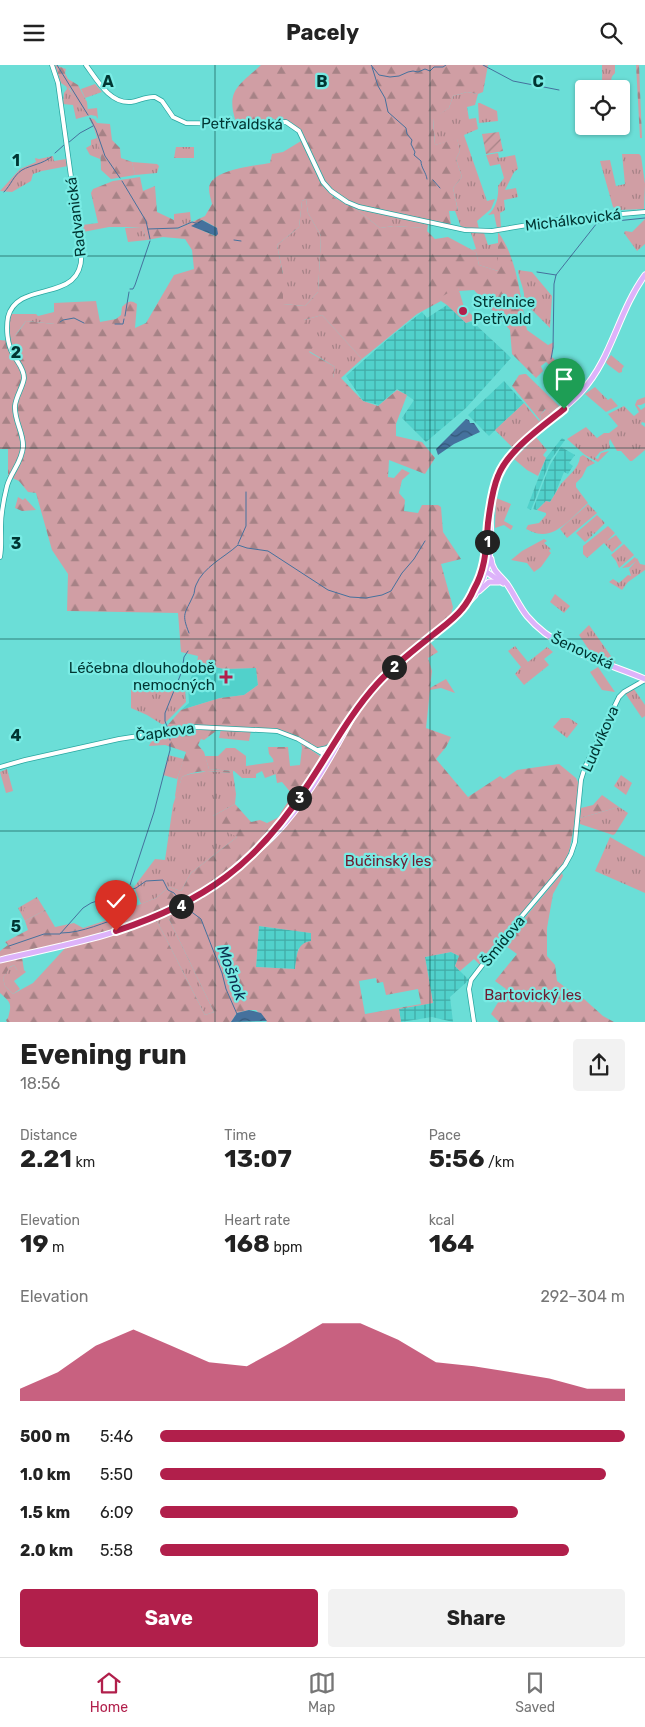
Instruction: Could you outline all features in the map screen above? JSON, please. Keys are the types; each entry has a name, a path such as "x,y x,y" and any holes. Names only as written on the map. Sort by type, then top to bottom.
{"main road":[{"path":"462,609 485,572 488,521 494,487 503,466 515,452 576,398 591,381 605,357 628,301 645,275"},
{"path":"475,595 485,572 490,553 492,521 490,516"},
{"name":"Šenovská","path":"490,553 492,567 527,616 553,639 569,648 645,680"},
{"path":"485,572 500,579"},
{"path":"260,849 291,809 338,736 378,682 446,624 489,582 500,579"},
{"path":"0,960 116,931 153,918 182,905 210,889 243,864 271,839 286,822 325,766 358,707"}],"street":[{"name":"Radvanická","path":"0,557 1,522 7,487 20,458 23,445 15,408 24,376 9,345 8,317 14,307 26,298 68,284 78,271 82,258 60,95 52,65"},
{"name":"Petřvaldská","path":"86,65 105,89 114,97 129,102 155,97 162,101 173,117 183,122 240,124 279,121 291,125 301,135 323,182 339,197 355,206 471,231 500,229"},
{"name":"Michálkovická","path":"500,229 564,219 645,213"},
{"name":"Ludvíkova","path":"562,869 574,847 581,780 585,767 617,701 624,692 645,680"},
{"name":"Čapkova","path":"0,767 44,755 119,739 196,727 278,731 298,739 326,756"},
{"path":"317,750 328,748 338,736"},
{"path":"325,766 326,756 333,753"},
{"name":"Šmídova","path":"474,1022 469,989 472,979 500,942 562,869"}],"shaded area":[{"path":"447,305 466,323 471,322 476,325 511,358 466,408 426,442 402,418 414,400 397,389 379,405 363,401 346,376 422,312 427,318"},
{"path":"504,381 524,403 489,436 468,415"},
{"path":"562,438 565,440 550,461 531,510 527,508 546,458"},
{"path":"561,447 575,455 569,463 573,466 568,474 564,472 550,502 546,501 537,510 533,509 550,465"},
{"path":"197,663 224,669 256,668 258,685 244,695 220,698 181,710 189,703 188,685"},
{"path":"259,926 311,933 312,942 298,949 295,969 256,967"},
{"path":"451,952 459,956 455,966 469,980 450,997 453,1022 432,1017 401,1022 399,1009 433,1003 425,957"}],"green space":[{"path":"55,65 66,69 65,73 68,79 78,85 87,102 88,112 79,106 70,89 61,83"},
{"path":"261,65 488,65 483,92 478,94 467,92 453,96 449,108 433,119 435,145 457,138 460,151 456,159 462,177 453,188 458,211 449,211 451,225 358,205 342,196 328,185 321,176 300,131 286,121 275,120 271,117 265,120 236,122 232,102 236,89"},
{"path":"602,65 615,65 615,73 611,80 602,80"},
{"path":"636,65 639,65 642,138 640,138"},
{"path":"95,84 102,92 85,98 81,89"},
{"path":"66,85 79,106 88,112 88,109 97,108 98,119 96,116 91,115 76,119 73,105 63,104 64,93 67,89"},
{"path":"467,92 478,94 475,105 467,107 469,119 476,118 478,129 464,135 487,201 495,199 491,209 477,221 479,229 461,227 455,211 458,210 453,188 462,177 456,159 460,151 457,139 435,145 433,118 449,108 453,96"},
{"path":"478,103 497,111 498,121 479,123"},
{"path":"89,118 94,119 97,123 110,124 112,140 120,148 121,158 132,162 135,175 111,179 101,170 95,130"},
{"path":"499,132 503,151 486,154 482,134"},
{"path":"97,138 100,148 100,159 90,155 86,148 91,145 91,140"},
{"path":"301,141 322,185 335,198 355,208 380,228 394,226 424,228 435,239 448,237 476,252 479,265 498,271 498,232 505,243 514,266 527,330 548,345 554,342 552,357 564,369 564,377 546,362 541,366 543,371 536,378 512,354 510,330 474,290 459,291 458,288 439,299 441,301 417,314 362,359 322,315 304,320 321,339 309,352 335,367 333,378 341,378 363,401 378,406 397,390 407,395 396,424 396,436 422,442 435,458 425,474 389,460 388,477 394,478 402,469 410,473 402,480 399,493 405,500 404,511 418,513 422,505 438,505 441,507 443,532 461,559 441,564 453,607 451,615 377,681 329,745 319,748 278,730 195,727 165,730 181,710 220,698 244,695 258,685 256,668 224,669 197,663 198,656 181,652 178,613 67,611 68,574 52,550 36,493 28,492 19,481 8,476 8,449 0,449 0,340 12,338 26,321 54,324 54,303 96,301 100,322 116,319 121,315 122,307 130,301 137,304 135,328 146,323 174,275 194,269 192,250 185,239 163,237 147,240 142,227 109,227 83,232 82,225 98,223 91,193 93,189 113,181 140,177 143,191 155,186 157,212 174,220 175,230 205,216 212,204 209,189 211,182 216,177 244,167 270,163 272,154 283,152","holes":["306,199 308,213 321,236 318,292 305,306 283,304 283,274 277,245 299,227 302,201","203,220 217,228 215,236 192,226"]},
{"path":"176,147 194,147 194,158 174,158"},
{"path":"498,153 499,158 515,155 518,169 514,172 505,190 516,188 518,197 504,200 505,210 500,213 501,227 497,228 494,214 488,215 495,206 498,186 504,178 500,164 490,166 486,155"},
{"path":"622,154 639,154 641,156 645,184 644,209 618,210 613,207 600,161 610,160 616,186 625,184"},
{"path":"53,156 54,161 66,159 68,166 33,174 31,181 12,192 0,191 20,169 36,162 35,158"},
{"path":"132,162 157,164 159,166 157,173 135,175"},
{"path":"306,199 308,213 321,236 318,292 305,306 283,304 283,274 277,245 299,227 302,201"},
{"path":"355,208 428,224 427,232 423,228 394,226 380,228"},
{"path":"190,212 191,222 174,230 174,214"},
{"path":"645,219 645,244 637,251 624,233 625,231 632,232"},
{"path":"142,227 147,240 128,242 125,228"},
{"path":"471,233 484,233 488,245 498,243 498,271 479,265 476,252 472,250 476,249"},
{"path":"518,270 532,272 552,296 550,328 524,302"},
{"path":"458,287 464,307 476,319 466,323 438,299"},
{"path":"54,312 55,324 26,321 14,337 10,339 9,323 11,314 36,314 38,316"},
{"path":"322,315 362,359 341,378 333,378 335,367 309,351 304,320"},
{"path":"611,355 624,366 622,372 619,373 607,364 606,362"},
{"path":"526,374 559,406 551,413 545,409 541,414 540,420 512,386 519,375"},
{"path":"595,387 608,400 611,398 618,406 606,412 585,394"},
{"path":"645,397 645,403 637,405 641,410 645,407 645,423 642,422 641,424 645,427 645,450 632,461 621,451 617,451 610,439 610,448 600,452 595,458 598,459 601,453 609,451 598,462 585,455 567,439 586,427 597,438 604,433 609,433 618,426 608,414 624,406 634,416 639,412 635,405 637,400"},
{"path":"524,403 539,421 541,414 546,409 550,413 559,406 561,407 513,448 495,430"},
{"path":"536,437 547,450 543,455 546,458 538,476 514,459"},
{"path":"583,455 595,463 587,467 582,477 576,483 576,487 588,503 567,523 555,531 540,534 526,529 528,525 539,523 546,515 546,513 537,510 546,501 550,502"},
{"path":"18,497 23,500 25,498 36,510 22,511 15,508"},
{"path":"496,498 511,504 504,521 513,526 511,530 504,525 495,528"},
{"path":"588,504 597,513 567,538 560,529"},
{"path":"597,515 605,523 594,534 591,533 593,535 585,542 576,533"},
{"path":"608,526 615,533 607,541 616,535 622,543 612,552 604,543 587,558 583,554 583,546"},
{"path":"544,539 547,541 544,543 551,549 549,551 551,553 541,567 534,572 527,563 511,560 522,551"},
{"path":"624,544 634,555 619,568 611,555"},
{"path":"635,557 640,564 645,565 645,570 628,582 622,590 609,582 613,579 619,583 628,575 631,576 629,569 636,561 629,567 622,568"},
{"path":"555,594 570,606 564,613 550,602"},
{"path":"589,625 616,663 591,653 579,635"},
{"name":"Bučinský les","path":"430,642 438,652 428,658 432,671 430,688 446,679 455,693 441,688 430,690 426,728 451,737 446,747 436,759 468,797 500,776 504,779 517,770 559,764 576,778 579,784 569,852 561,868 503,938 497,942 480,965 474,959 460,971 455,966 459,956 451,952 425,957 433,1003 399,1009 401,1022 267,1022 256,1010 249,1010 237,1013 231,1022 7,1022 10,1006 0,993 0,962 22,957 24,970 19,973 14,965 10,967 3,978 5,986 13,994 33,983 68,945 154,920 158,923 205,1015 214,1012 167,915 189,904 273,841 288,823 332,760 360,708 380,684 424,645","holes":["259,926 311,933 311,941 302,944 298,951 295,969 256,967","376,978 377,983 383,982 386,995 418,989 421,1004 365,1014 359,981"]},
{"path":"515,646 528,662 547,647 553,652 544,659 549,665 524,685 515,674 521,667 508,651"},
{"path":"598,667 615,692 602,690 590,672"},
{"path":"160,686 185,689 186,702 163,725 131,708 131,690 137,687"},
{"path":"634,689 645,705 645,716 642,718 625,693"},
{"path":"561,718 569,718 578,724 567,738 553,727"},
{"path":"199,729 217,729 204,740 201,739 198,745 204,752 209,769 233,771 233,773 207,771 188,774 182,777 176,797 178,776 186,752 165,745 149,746 152,741 164,735"},
{"path":"221,729 251,731 249,741 219,738"},
{"path":"301,743 320,756 318,765 275,828 258,847 230,871 201,891 170,908 137,921 104,932 0,958 0,951 8,945 5,942 28,930 25,921 45,910 55,927 74,923 83,928 128,913 128,909 156,898 169,887 181,891 191,873 237,837 210,823 213,816 235,804 251,822 260,820 267,823 279,817 292,794 282,782 277,783 273,759 269,754 268,747 288,747 290,766 300,765"},
{"path":"226,748 235,748 246,756 246,766 274,762 276,774 265,778 262,771 256,774 256,778 242,778 234,771 209,769 205,756 218,756"},
{"path":"168,755 184,759 177,779 163,775"},
{"path":"7,769 13,791 6,793 0,772"},
{"path":"206,771 233,773 236,794 235,804 213,816 237,837 191,873 181,891 169,887 156,898 141,904 134,887 155,859 165,860 173,805 182,777"},
{"path":"621,775 632,783 626,795 614,786"},
{"path":"602,795 619,807 580,818 581,808 593,805"},
{"path":"619,807 628,813 613,835 580,824 580,818"},
{"path":"610,837 645,857 645,893 595,871"},
{"name":"Bartovický les","path":"562,873 563,876 553,894 547,928 547,956 555,965 557,981 584,999 603,1016 614,1022 499,1022 491,1014 506,989 495,981 517,954 503,944"},
{"path":"37,897 45,910 25,921 18,908"},
{"path":"37,902 42,910 27,918 23,909"},
{"path":"167,915 214,1012 205,1015 158,923 154,920"},
{"path":"14,965 17,970 24,970 26,972 14,981 20,989 13,994 5,986 3,978 9,968"}],"water":[{"path":"202,220 217,228 218,234 216,236 191,226"},
{"path":"466,419 470,423 474,423 480,432 454,444 438,455 436,449"},
{"path":"249,1010 261,1013 267,1021 231,1022 237,1013"}],"waterway":[{"path":"57,65 88,115"},
{"path":"371,65 379,75 390,77 425,69 430,71 434,67 446,65"},
{"path":"483,65 513,81 559,90"},
{"path":"372,67 378,86 385,98 388,112 406,128 407,134 412,140 411,144 415,152 414,155 421,161 427,179"},
{"path":"90,118 105,156 120,178"},
{"path":"68,143 80,133 93,126"},
{"path":"55,153 64,145"},
{"path":"4,192 22,170 51,157"},
{"path":"433,180 440,188"},
{"path":"122,181 146,221 150,239"},
{"path":"551,359 556,275 597,223 645,218"},
{"path":"148,229 178,228 192,222 199,224"},
{"path":"234,240 241,241"},
{"path":"130,289 133,289 135,285 150,241"},
{"path":"537,272 556,275"},
{"path":"125,316 129,292"},
{"path":"60,322 74,318 84,323"},
{"path":"115,324 123,324 124,319"},
{"path":"238,544 246,526 246,492"},
{"path":"189,633 185,614 194,595 195,586 209,568 238,545 268,551 328,590 350,597 366,598 391,591 425,541"},
{"path":"168,729 165,713 182,671 184,657 188,651"},
{"path":"169,733 170,740"},
{"path":"130,885 154,812 170,744"},
{"name":"Mošnok","path":"9,946 44,934 60,934 83,908 91,903 136,888 146,881 163,880 168,890 179,899"},
{"name":"Mošnok","path":"189,910 201,919 237,1014"},
{"path":"61,933 85,929 125,916"}],"place":[{"name":"Střelnice Petřvald","path":"463,311"},
{"name":"Léčebna dlouhodobě nemocných","path":"226,677"}],"route":[{"path":"116,931 166,913 188,902 228,876 260,849 295,804 348,722 378,682 462,609 476,587 485,562 488,521 498,475 515,452 564,409"}]}
